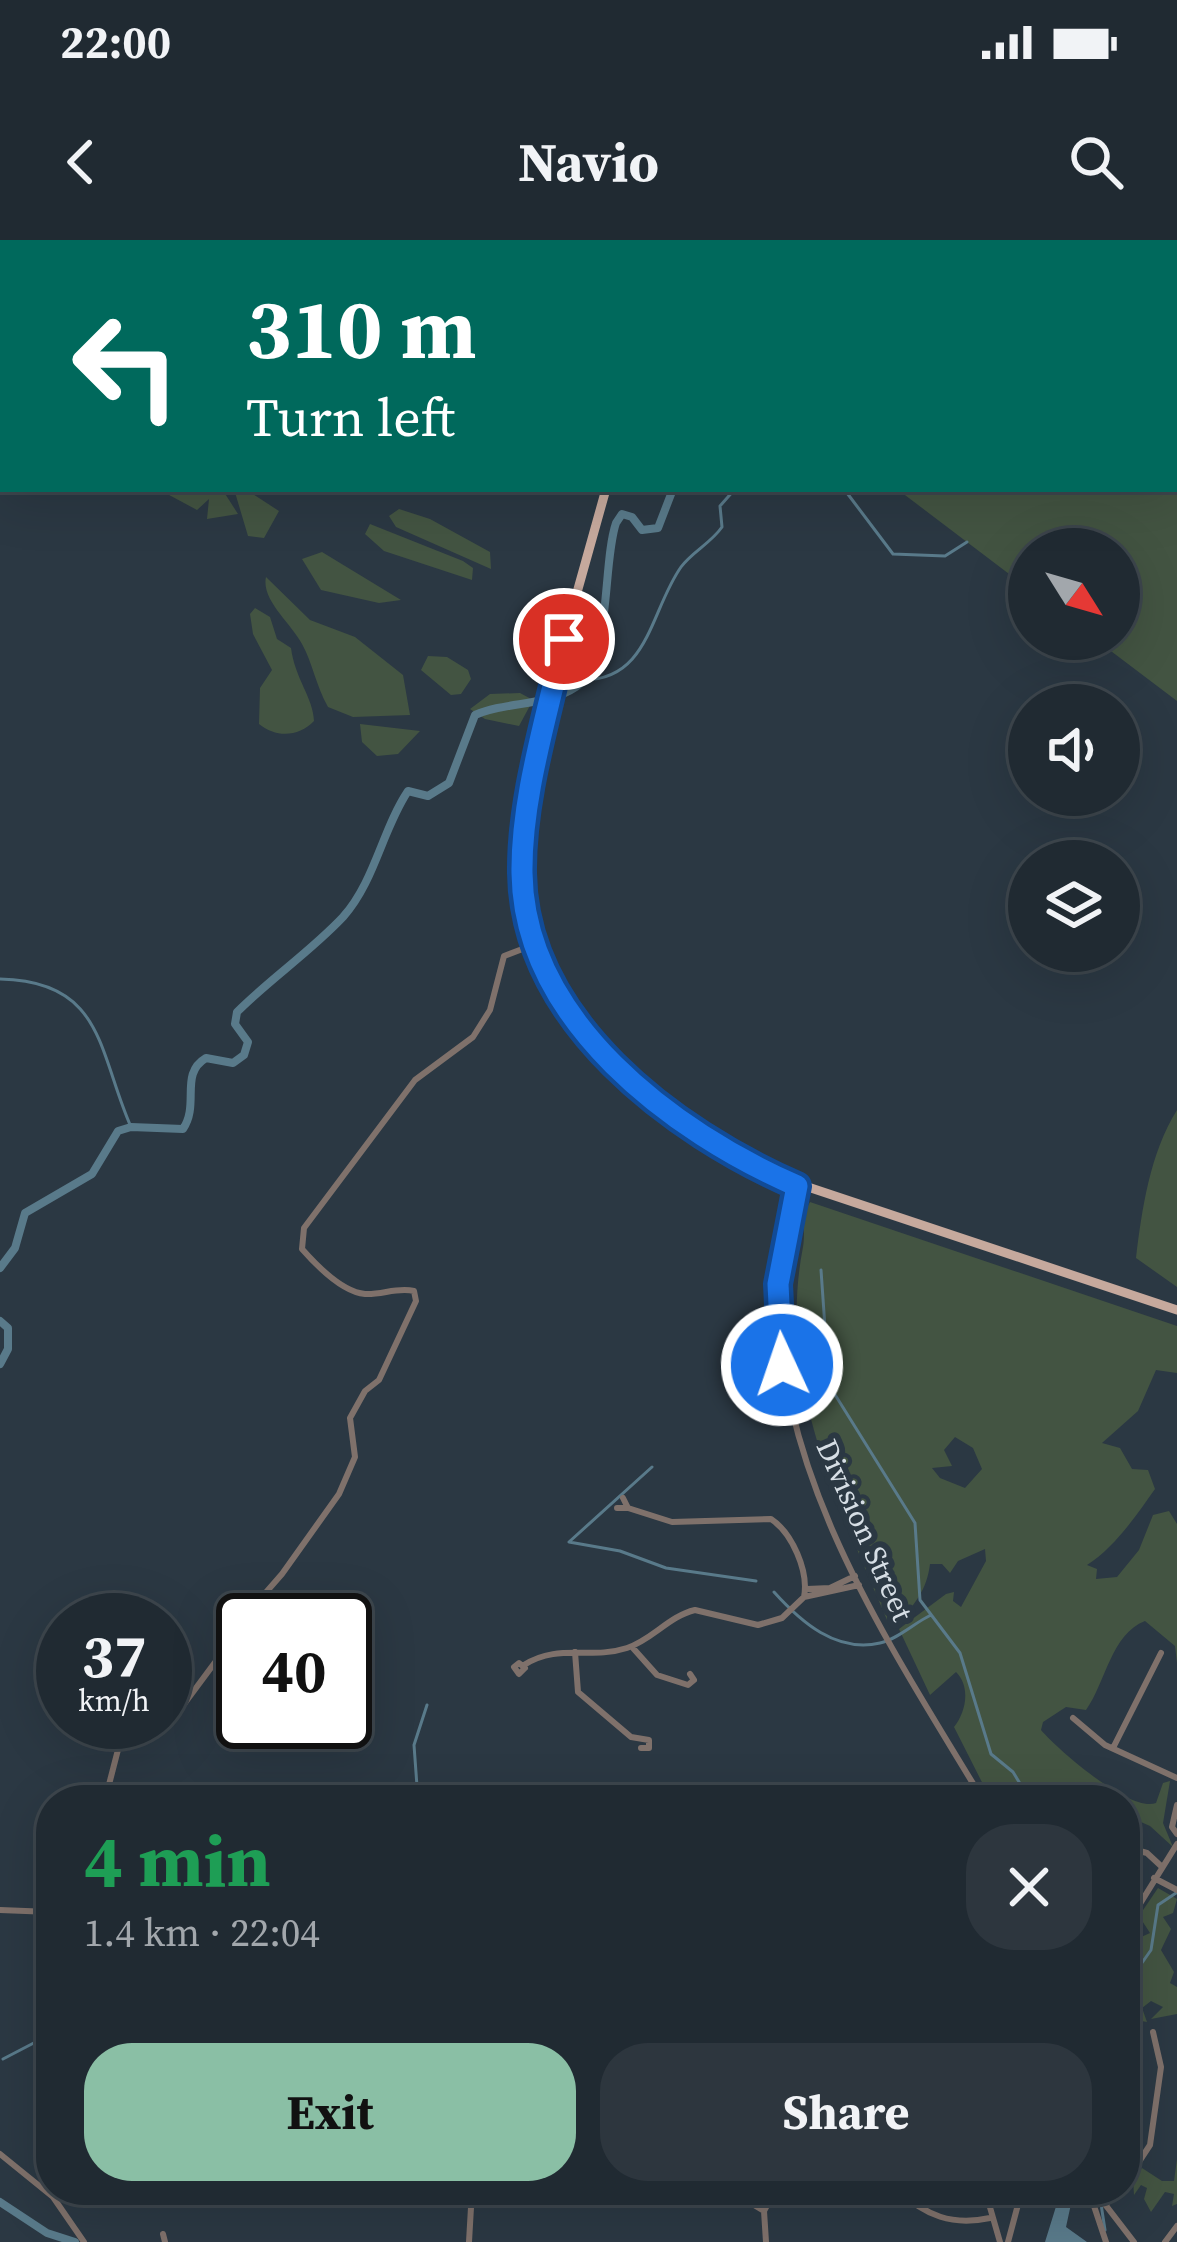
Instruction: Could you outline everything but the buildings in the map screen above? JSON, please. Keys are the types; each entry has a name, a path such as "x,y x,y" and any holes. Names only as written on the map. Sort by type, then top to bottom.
{"main road":[{"path":"605,492 553,688 523,847 523,894 533,944 563,1005 607,1054 711,1142 797,1186 1177,1310"}],"street":[{"path":"109,1785 120,1742 128,1735 167,1727 216,1661 226,1638 282,1574 348,1476 355,1457 350,1418 365,1391 380,1380 416,1294 406,1288 362,1294 349,1290 307,1255 301,1236 415,1080 464,1046 486,1018 504,956 533,944"},
{"name":"Division Street","path":"797,1186 778,1284 785,1384 802,1451 857,1581 974,1785"},
{"path":"628,1508 672,1522 770,1519 783,1527 805,1593"},
{"path":"524,1665 553,1650 601,1654 632,1647 683,1612 706,1611 758,1625 782,1618 805,1593 857,1581"},
{"path":"632,1647 657,1675 683,1681"},
{"path":"575,1652 578,1692 639,1741"},
{"path":"1113,1748 1161,1652"},
{"path":"1073,1718 1113,1748 1177,1778"},
{"path":"1177,1805 1172,1827 1177,1834"},
{"path":"1140,1902 1177,1844"},
{"path":"1140,1851 1162,1866"},
{"path":"1154,1878 1177,1890"},
{"path":"0,1910 36,1911"},
{"path":"1140,2160 1150,2145 1161,2067 1153,2032"},
{"path":"0,2154 36,2183"},
{"path":"59,2205 84,2242"},
{"path":"469,2242 471,2205"},
{"path":"753,2205 764,2212"},
{"path":"766,2242 768,2205"},
{"path":"919,2205 938,2218 990,2218"},
{"path":"988,2205 1004,2242"},
{"path":"1004,2242 1017,2205"},
{"path":"1095,2205 1106,2242"},
{"path":"1105,2205 1134,2242"},
{"path":"1166,2242 1177,2226"}],"green space":[{"path":"164,492 224,492 238,514 207,519 209,499 197,510"},
{"path":"235,492 250,492 279,511 264,538 248,536"},
{"path":"901,492 1177,492 1177,701 1123,660 1140,660 1140,528 1008,528 1008,573"},
{"path":"399,509 430,519 490,552 491,569 396,527 389,516"},
{"path":"370,524 463,561 473,568 472,580 384,551 365,534"},
{"path":"322,552 401,600 379,603 321,590 302,559"},
{"path":"266,577 310,620 355,637 403,675 410,715 353,717 328,707 302,644 268,594"},
{"path":"255,608 270,617 277,639 291,648 311,704 314,721 294,733 273,732 259,724 260,688 272,670 253,634 250,614"},
{"path":"428,656 447,657 468,670 471,679 461,694 451,695 421,670"},
{"path":"520,693 533,700 519,726 485,719 470,709 490,694"},
{"path":"360,724 420,731 398,754 377,756 362,742"},
{"path":"1177,1110 1177,1287 1136,1258 1154,1163"},
{"path":"810,1202 1177,1326 1177,1373 1156,1370 1138,1411 1102,1443 1120,1448 1132,1469 1148,1470 1155,1489 1115,1541 1087,1565 1097,1569 1096,1579 1117,1577 1139,1550 1153,1515 1169,1511 1177,1524 1177,1663 1175,1646 1145,1621 1124,1636 1086,1710 1066,1707 1043,1722 1041,1730 1106,1785 983,1785 954,1727 965,1700 961,1678 956,1672 930,1695 899,1629 946,1594 954,1592 953,1601 961,1607 986,1561 985,1549 958,1561 950,1573 942,1564 930,1564 915,1603 897,1623 887,1620 831,1483 805,1391 797,1296 804,1219","holes":["955,1437 973,1448 982,1469 965,1488 940,1478 932,1468 952,1466 944,1450"]},
{"path":"1170,1781 1163,1823 1173,1847 1140,1822 1140,1802 1156,1803 1163,1783"},
{"path":"1158,1888 1177,1899 1173,1913 1163,1917 1171,1929 1161,1950 1174,1972 1170,1983 1177,1987 1177,2014 1151,2019 1163,2007 1151,2001 1142,2008 1147,2022 1140,2021 1140,1938 1150,1933 1140,1915"},
{"path":"1177,2159 1177,2204 1172,2206 1174,2194 1165,2192 1151,2212 1144,2199 1147,2188 1140,2186 1140,2170 1162,2181 1174,2181"}],"water":[{"path":"1056,2205 1071,2205 1066,2227 1087,2242 1045,2242"}],"waterway":[{"path":"0,1268 15,1248 25,1213 92,1174 118,1131 183,1129 190,1110 193,1072 206,1058 233,1063 244,1055 248,1042 235,1024 237,1012 343,917 363,888 408,791 428,796 449,783 475,715 552,698 576,687 587,675 601,635 616,523 622,514 632,517 642,530 658,528 672,492"},
{"path":"582,680 604,677 635,656 681,567 722,527 720,506 732,492"},
{"path":"846,492 893,554 945,556 967,542"},
{"path":"0,979 60,992 78,1007 102,1048 131,1127"},
{"path":"821,1270 829,1385 915,1523 920,1600 960,1653 991,1754 1021,1785"},
{"path":"0,1321 8,1328 8,1349 0,1364"},
{"path":"652,1467 569,1542 620,1551 666,1568 756,1581"},
{"path":"774,1592 808,1624 849,1643 887,1641 931,1615"},
{"path":"417,1785 414,1745 427,1705"},
{"path":"1140,1966 1151,1950 1158,1905 1176,1893"},
{"path":"3,2059 36,2042"},
{"path":"0,2202 47,2233 75,2242"},
{"path":"1101,2205 1105,2230"}],"route":[{"path":"564,639 523,847 523,894 530,934 563,1005 590,1038 688,1125 733,1155 797,1186 778,1284 782,1365"}]}
